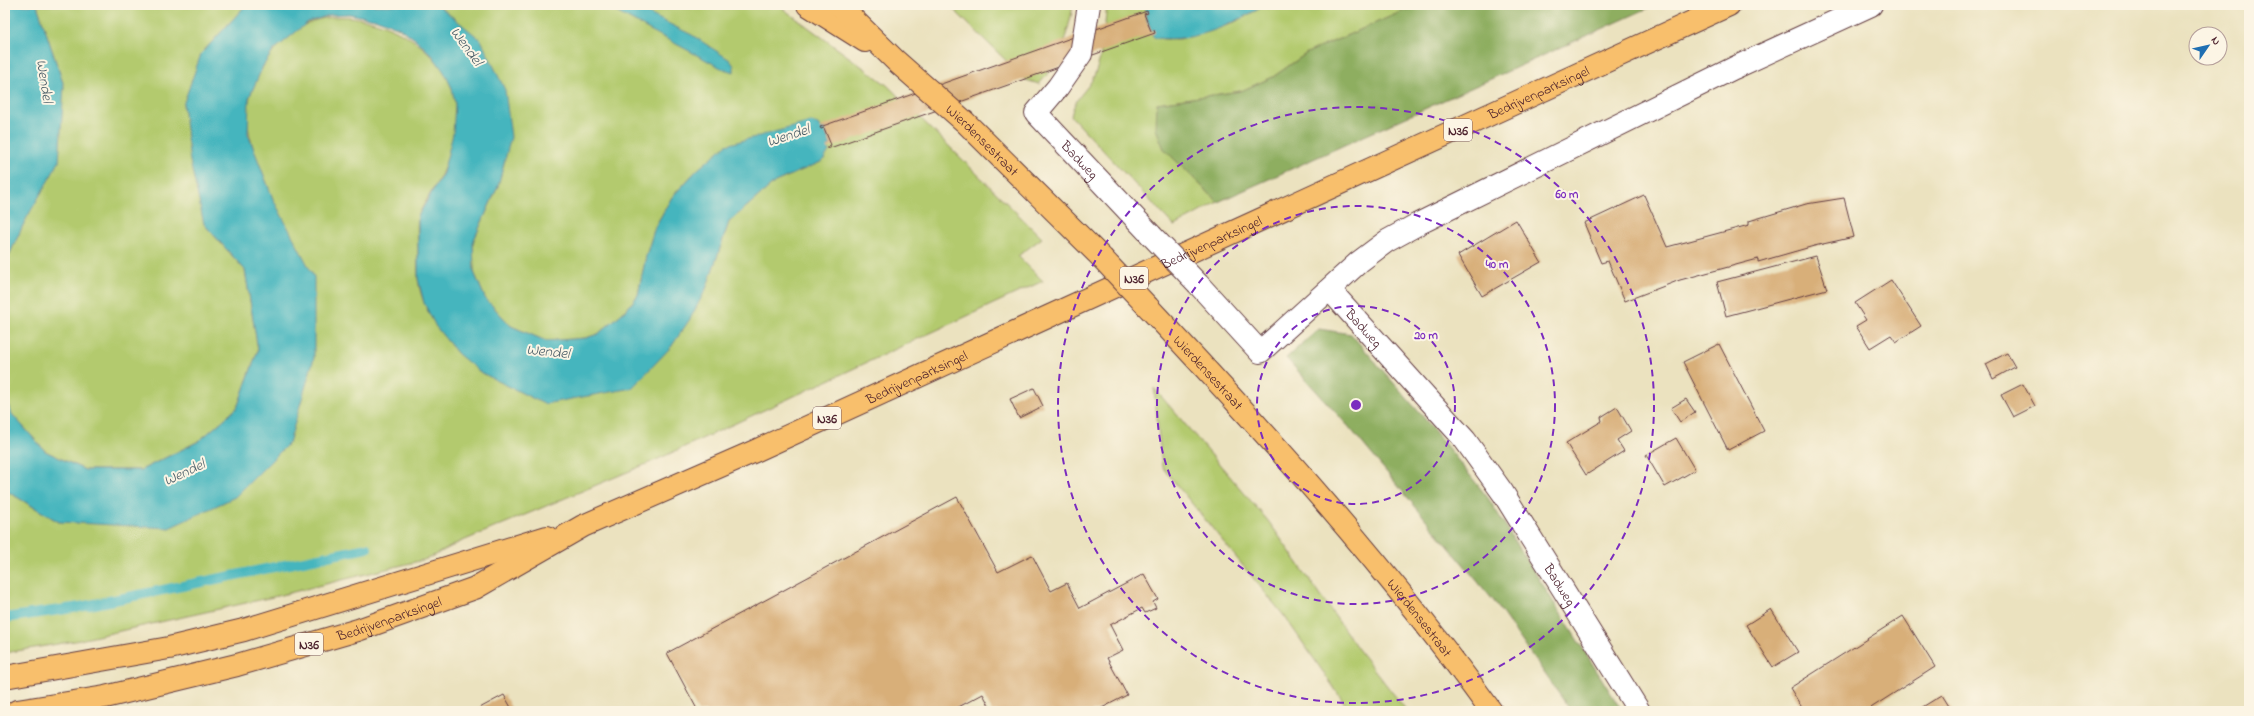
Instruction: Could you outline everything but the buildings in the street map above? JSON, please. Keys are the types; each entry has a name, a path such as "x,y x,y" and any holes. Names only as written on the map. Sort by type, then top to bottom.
{"main road":[{"name":"Wierdensestraat","path":"808,5 896,61"},
{"name":"Wierdensestraat","path":"839,5 896,61 965,122 1102,258 1264,431 1347,527 1421,617 1491,711"},
{"name":"Bedrijvenparksingel","path":"17,711 113,695 237,665 358,630 475,588 583,526 776,441 1729,5"},
{"name":"Bedrijvenparksingel","path":"5,677 169,648 244,630 583,526"}],"street":[{"name":"Badweg","path":"1089,5 1081,54 1058,88 1036,113 1198,284 1260,352 1330,290 1465,440 1503,493 1639,711"},
{"path":"1330,290 1359,262 1387,241 1418,224 1734,68 1871,5"}],"green space":[{"path":"37,5 246,5 201,54 204,224 245,270 258,350 237,408 199,441 141,470 85,470 45,451 12,414 5,399 5,264 25,221 64,86"},
{"path":"438,5 778,5 887,85 1042,238 1018,256 1043,281 656,460 458,543 427,559 273,597 75,641 5,653 5,490 59,522 289,443 275,212 272,197 253,148 248,122 248,109 250,96 254,85 265,64 279,45 298,29 308,23 329,17 353,17 376,22 400,32 420,46 437,62 449,82 455,104 454,130 450,150 444,168 418,218 418,278 423,299 432,319 458,354 671,347 706,289 729,222 775,182 823,161 827,147 831,145 828,138 697,170 672,197 655,227 646,256 638,295 627,309 598,334 586,338 546,341 511,326 485,298 474,272 473,242 498,186 441,6"},
{"path":"949,5 1073,5 1069,26 1062,47 1052,67 1039,84 1026,80"},
{"path":"1107,5 1146,5 1145,11 1148,13 1145,14 1151,31 1154,30 1162,39 1180,39 1231,24 1266,5 1417,5 1307,53 1273,77 1241,91 1157,103 1164,149 1218,202 1174,226 1071,116 1075,103 1094,76 1100,59"},
{"path":"1417,5 1655,5 1218,202 1164,149 1156,129 1157,103 1241,91 1273,77 1307,53"},
{"path":"1319,329 1351,334 1425,419 1488,498 1622,711 1571,711 1493,600 1349,427 1286,358"},
{"path":"1154,388 1269,522 1358,649 1407,711 1350,711 1285,617 1162,467"}],"water":[{"name":"Wendel","path":"5,5 37,5 64,86 59,162 25,221 5,264"},
{"name":"Wendel","path":"246,5 438,5 481,40 505,90 511,137 498,186 473,242 474,272 485,298 511,326 546,341 586,338 598,334 627,309 638,295 646,256 655,227 672,197 697,170 726,145 811,122 818,124 821,129 824,128 831,145 827,147 829,151 823,161 775,182 729,222 706,289 690,319 671,347 632,388 544,404 480,372 458,354 436,327 424,303 418,279 418,216 443,173 453,134 455,104 452,88 444,72 432,55 415,39 399,28 380,20 349,14 330,15 308,22 274,50 263,66 249,98 248,134 273,199 314,277 314,358 289,443 235,497 169,528 59,522 5,490 5,399 12,414 45,451 85,470 141,470 199,441 237,408 258,350 245,270 204,224 190,161 183,105 201,54"},
{"path":"603,5 631,5 692,35 730,60 734,66 734,72 723,69"},
{"path":"1146,5 1266,5 1227,25 1199,35 1170,39 1155,38 1152,35 1154,30 1151,31 1145,14 1148,13 1145,11"}],"waterway":[{"path":"5,618 80,607 367,548"}]}
